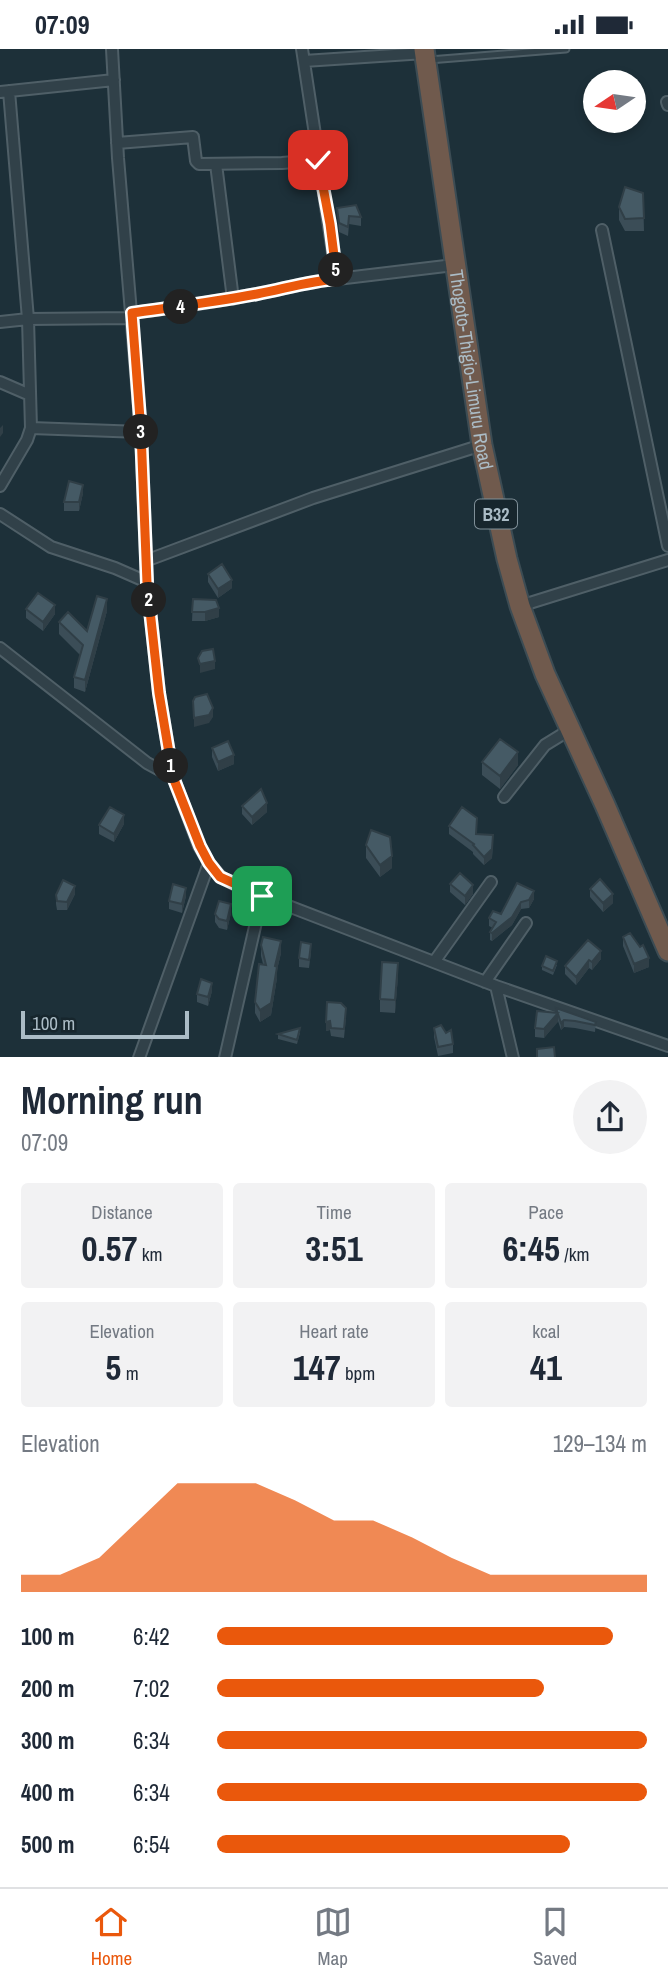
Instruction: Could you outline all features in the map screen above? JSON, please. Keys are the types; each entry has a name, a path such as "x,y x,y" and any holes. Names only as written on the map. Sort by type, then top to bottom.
{"highway":[{"name":"Thogoto-Thigio-Limuru Road","path":"425,54 482,445 494,506 520,606 545,674 668,951"}],"street":[{"path":"112,49 117,143 141,432 147,583 159,693 173,777 209,863 220,877 262,896 491,984 668,1046"},
{"path":"302,49 337,279"},
{"path":"304,61 425,54"},
{"path":"0,486 27,440 31,428 28,319 5,92 114,80"},
{"path":"117,143 193,137 197,163 282,163 318,160"},
{"path":"216,164 233,299"},
{"path":"602,230 668,546"},
{"path":"0,322 132,316 285,289 310,281 454,265"},
{"path":"0,381 30,395"},
{"path":"31,428 141,432"},
{"path":"148,560 313,498 482,445"},
{"path":"0,514 51,547 115,568 147,583"},
{"path":"520,606 668,560"},
{"path":"0,648 147,763 173,777"},
{"path":"504,797 545,745 571,729"},
{"path":"139,1057 209,863"},
{"path":"434,962 491,882"},
{"path":"225,1057 262,896"},
{"path":"513,1057 491,984 526,923"}],"lane":[{"path":"425,54 566,49"}],"building":[{"path":"625,187 643,193 644,218 625,219 619,207"},
{"path":"356,205 361,217 349,216 348,227 339,223 337,208"},
{"path":"69,481 83,485 79,502 64,502"},
{"path":"222,564 232,580 218,589 208,574"},
{"path":"38,593 55,605 43,622 26,609"},
{"path":"97,596 107,599 85,680 74,677 83,645 59,622 68,612 87,631"},
{"path":"193,599 216,600 219,608 192,612"},
{"path":"213,649 215,661 200,664 198,658 202,651"},
{"path":"207,694 213,708 209,715 194,718 195,697"},
{"path":"500,739 518,752 500,776 482,762"},
{"path":"228,741 234,755 218,762 212,748"},
{"path":"261,789 267,803 252,817 242,806"},
{"path":"110,807 124,815 114,834 99,825"},
{"path":"462,807 477,818 476,834 493,835 492,849 484,857 474,844 449,826"},
{"path":"371,830 390,837 392,856 380,865 366,845"},
{"path":"460,873 473,885 465,896 450,884"},
{"path":"600,879 613,894 603,903 590,889"},
{"path":"63,880 75,886 67,902 57,901 56,895"},
{"path":"517,883 534,891 529,900 521,902 512,917 490,932 496,922 489,918 493,911 501,914"},
{"path":"173,884 186,888 182,904 169,901"},
{"path":"219,901 231,904 227,921 219,919 215,914"},
{"path":"630,933 640,947 643,945 649,958 634,964 623,937"},
{"path":"263,937 281,941 271,1003 260,1010 255,1002 259,964 266,965 261,945"},
{"path":"588,940 601,951 592,962 589,960 576,977 565,966"},
{"path":"301,942 311,944 309,960 299,958"},
{"path":"546,956 557,961 553,971 542,966"},
{"path":"382,962 398,963 395,1000 380,999"},
{"path":"201,979 212,983 208,997 197,994"},
{"path":"327,1002 341,1003 346,1008 344,1029 331,1028 330,1021 326,1022"},
{"path":"556,1008 596,1022 595,1025 564,1020 561,1023"},
{"path":"537,1011 558,1013 544,1029 535,1028"},
{"path":"441,1025 446,1033 451,1030 453,1044 438,1047 434,1028"},
{"path":"300,1028 297,1040 278,1034"},
{"path":"554,1047 555,1057 537,1057 537,1049"}],"route":[{"path":"262,896 220,877 209,863 173,777 159,693 147,583 141,432 132,313 211,303 285,289 310,281 337,279 318,160"}]}
